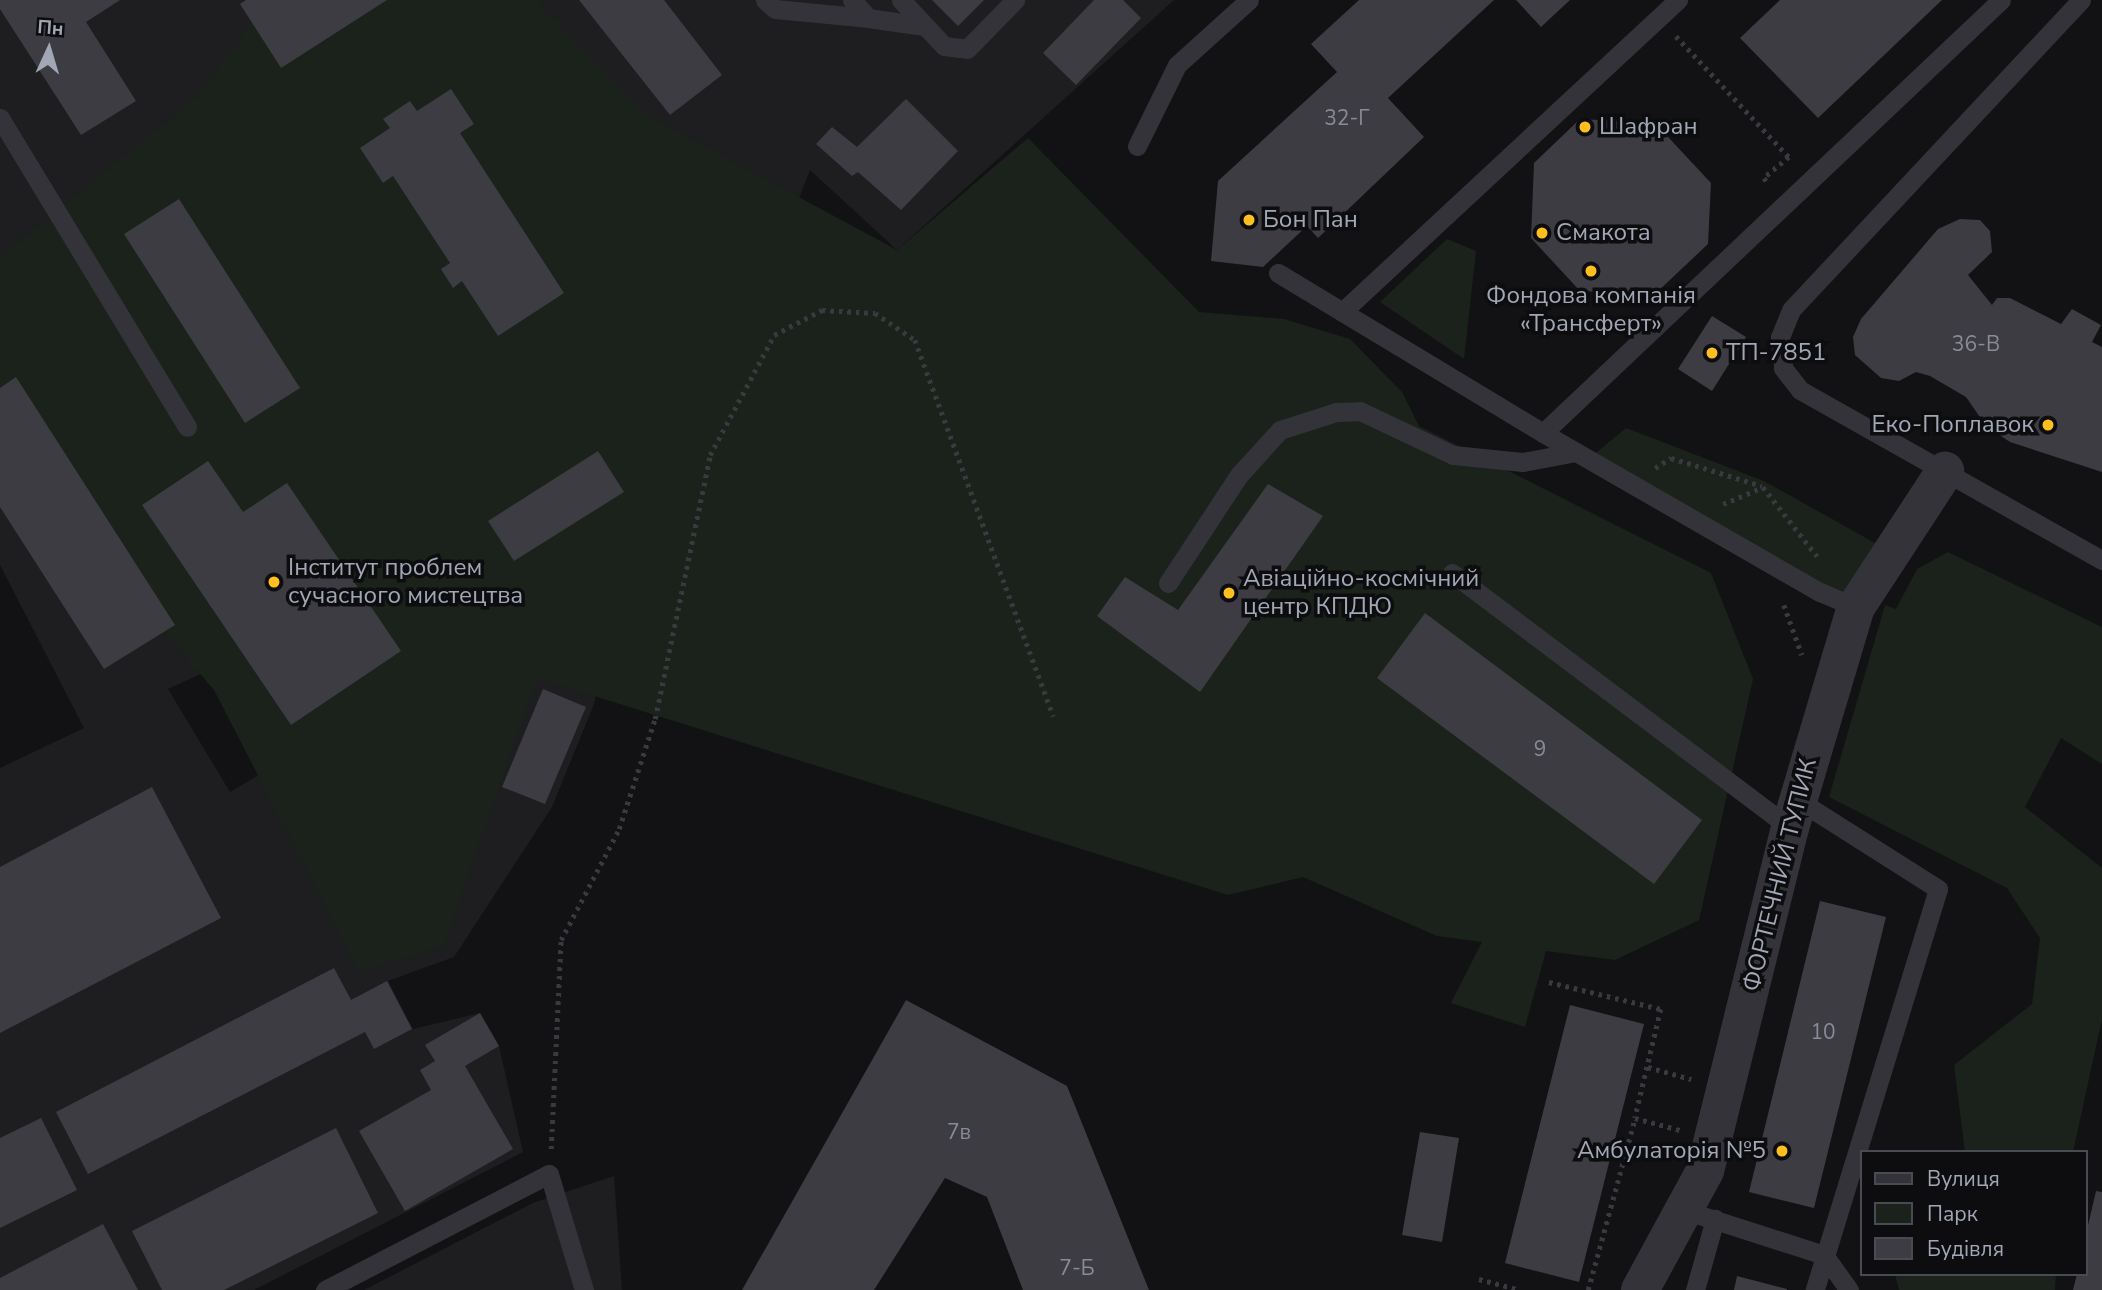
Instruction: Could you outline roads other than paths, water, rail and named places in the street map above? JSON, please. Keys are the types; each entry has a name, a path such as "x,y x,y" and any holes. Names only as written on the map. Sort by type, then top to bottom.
{"street":[{"name":"ФОРТЕЧНИЙ ТУПИК","path":"1640,1290 1701,1215 1705,1171 1794,814 1856,607 1944,471"}],"lane":[{"path":"765,0 775,9 924,26"},
{"path":"812,0 869,18"},
{"path":"852,0 869,18"},
{"path":"901,0 944,46 967,49 1015,0"},
{"path":"1137,146 1177,65 1249,0"},
{"path":"1342,312 1678,0"},
{"path":"1543,433 2001,0"},
{"path":"2081,0 1791,310 1780,337 1783,368 1801,390 2102,560"},
{"path":"0,118 187,427"},
{"path":"1278,273 1543,433 1820,592 1856,607"},
{"path":"1168,583 1239,475 1280,430 1336,412 1360,411 1453,455 1523,462 1576,452"},
{"path":"1452,573 1794,814 1938,890 1815,1290"},
{"path":"325,1290 550,1174 583,1290"},
{"path":"1695,1290 1701,1215 1824,1255 1849,1290"}],"place":[{"name":"Шафран","path":"1585,127"},
{"name":"Бон Пан","path":"1249,220"},
{"name":"Смакота","path":"1542,233"},
{"name":"Фондова компанія «Трансферт»","path":"1591,271"},
{"name":"ТП-7851","path":"1712,353"},
{"name":"Еко-Поплавок","path":"2048,425"},
{"name":"Інститут проблем сучасного мистецтва","path":"274,582"},
{"name":"Авіаційно-космічний центр КПДЮ","path":"1229,593"},
{"name":"Амбулаторія №5","path":"1782,1151"}]}
